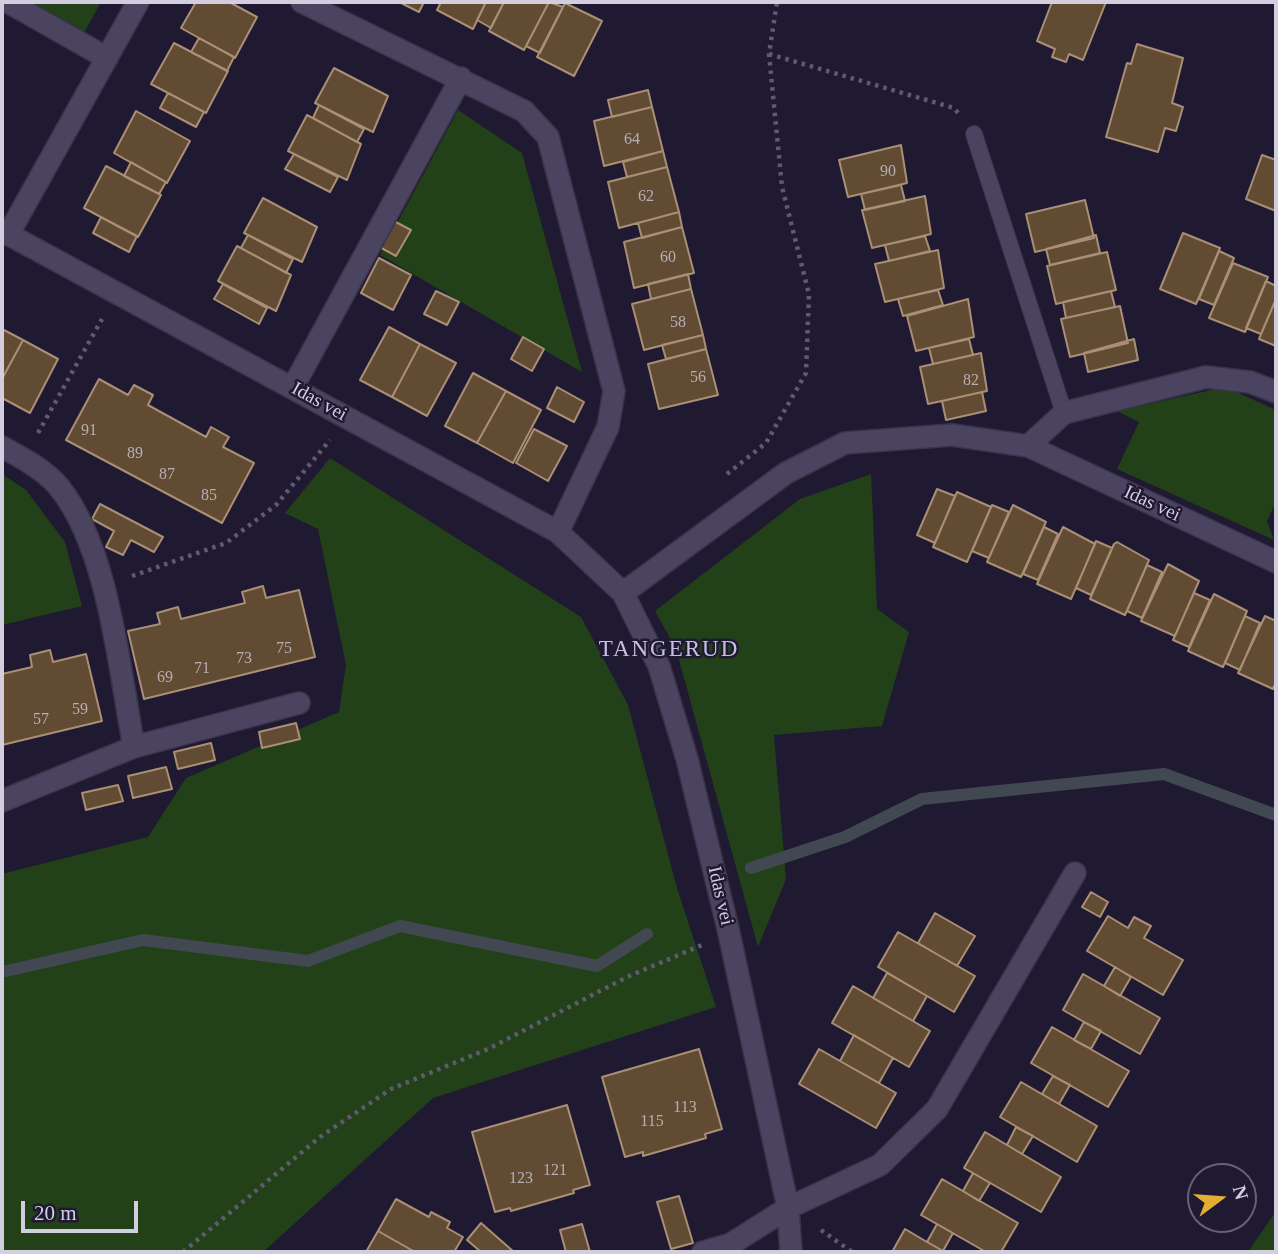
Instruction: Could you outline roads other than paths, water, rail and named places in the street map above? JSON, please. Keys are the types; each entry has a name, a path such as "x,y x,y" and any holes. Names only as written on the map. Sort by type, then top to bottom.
{"street":[{"path":"8,2 107,58"},
{"path":"5,233 138,2"},
{"path":"302,2 524,111 548,137 614,391 608,427 558,531"},
{"path":"293,387 461,78"},
{"name":"Idas vei","path":"5,233 558,531 623,593 659,666 687,758 729,933 788,1208 792,1252"},
{"path":"1028,446 1064,413 1122,396 1206,377 1250,382 1276,392"},
{"name":"Idas vei","path":"623,593 786,473 845,443 952,435 1028,446 1276,562"},
{"path":"2,447 24,459 58,485 84,527 103,586 134,747"},
{"path":"2,801 134,747 299,703"},
{"path":"703,1252 731,1244 788,1208 880,1165 936,1109 1075,873"}],"lane":[{"path":"974,134 1064,413"}],"waterway":[{"path":"751,868 845,837 922,799 1164,774 1276,815"},
{"path":"2,972 143,940 308,961 400,926 597,966 647,934"}],"district":[{"name":"TANGERUD","path":"669,650"}]}
